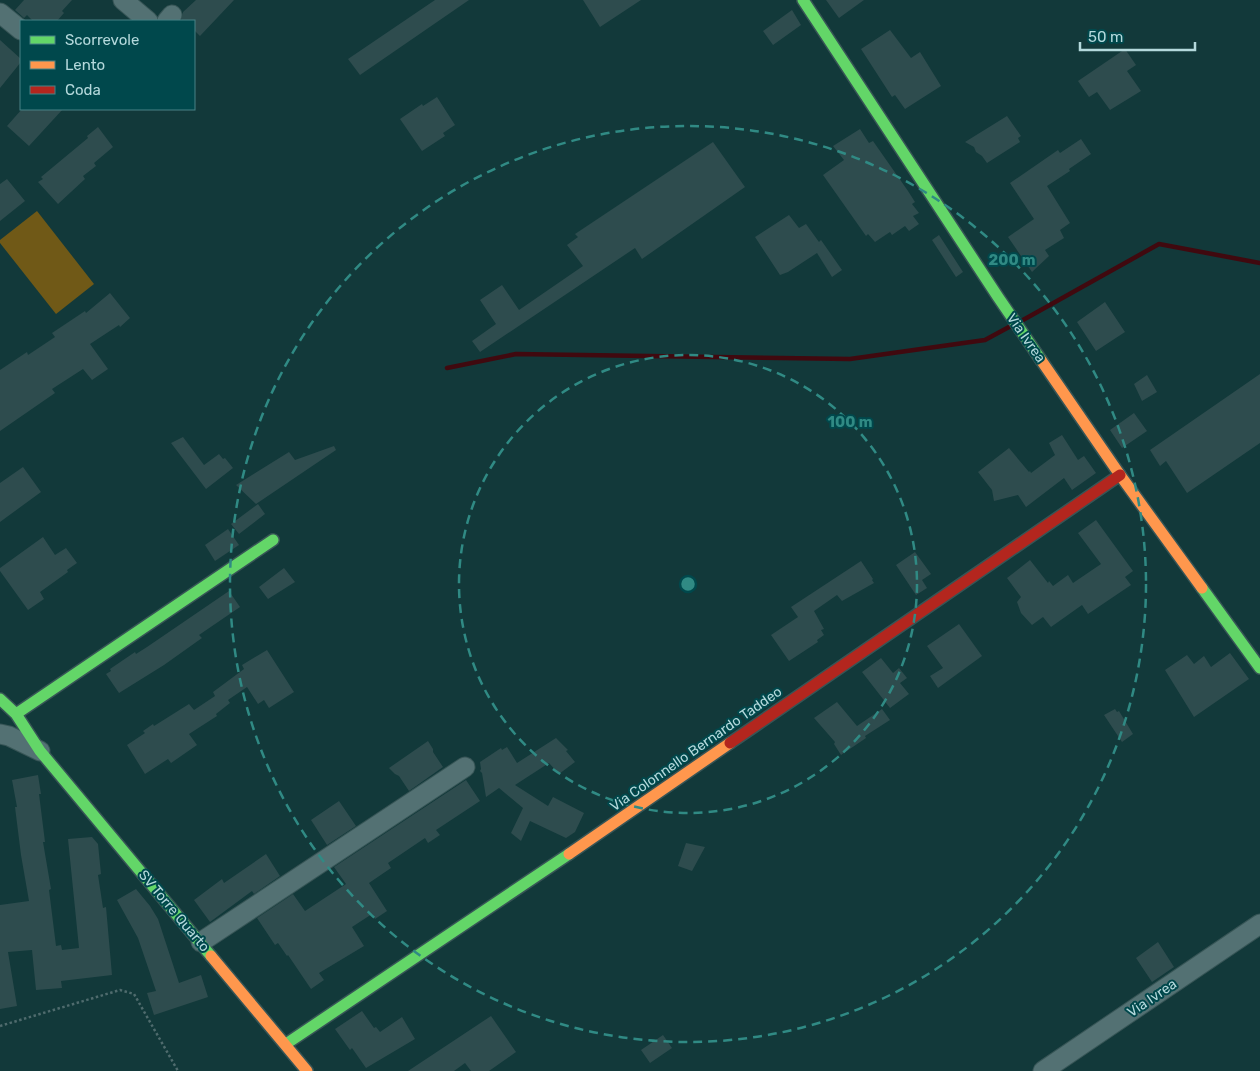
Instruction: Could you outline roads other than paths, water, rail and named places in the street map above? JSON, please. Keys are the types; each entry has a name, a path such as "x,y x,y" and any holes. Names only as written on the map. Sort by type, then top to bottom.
{"street":[{"path":"123,0 147,20"},
{"name":"Via Ivrea","path":"803,0 998,297 1120,475 1260,668"},
{"path":"0,13 20,29"},
{"name":"Via Colonnello Bernardo Taddeo","path":"286,1044 599,834 1120,475"},
{"path":"16,714 273,540"},
{"name":"SV Torre Quarto","path":"0,699 16,714 40,751 307,1071"},
{"name":"SV Torre Quarto","path":"0,734 9,736 40,751"},
{"path":"201,942 466,767"},
{"name":"Via Ivrea","path":"1043,1071 1260,924"}],"waterway":[{"path":"1023,320 1159,244 1260,263"},
{"path":"447,368 516,354 850,359 985,340 1009,327"}]}
